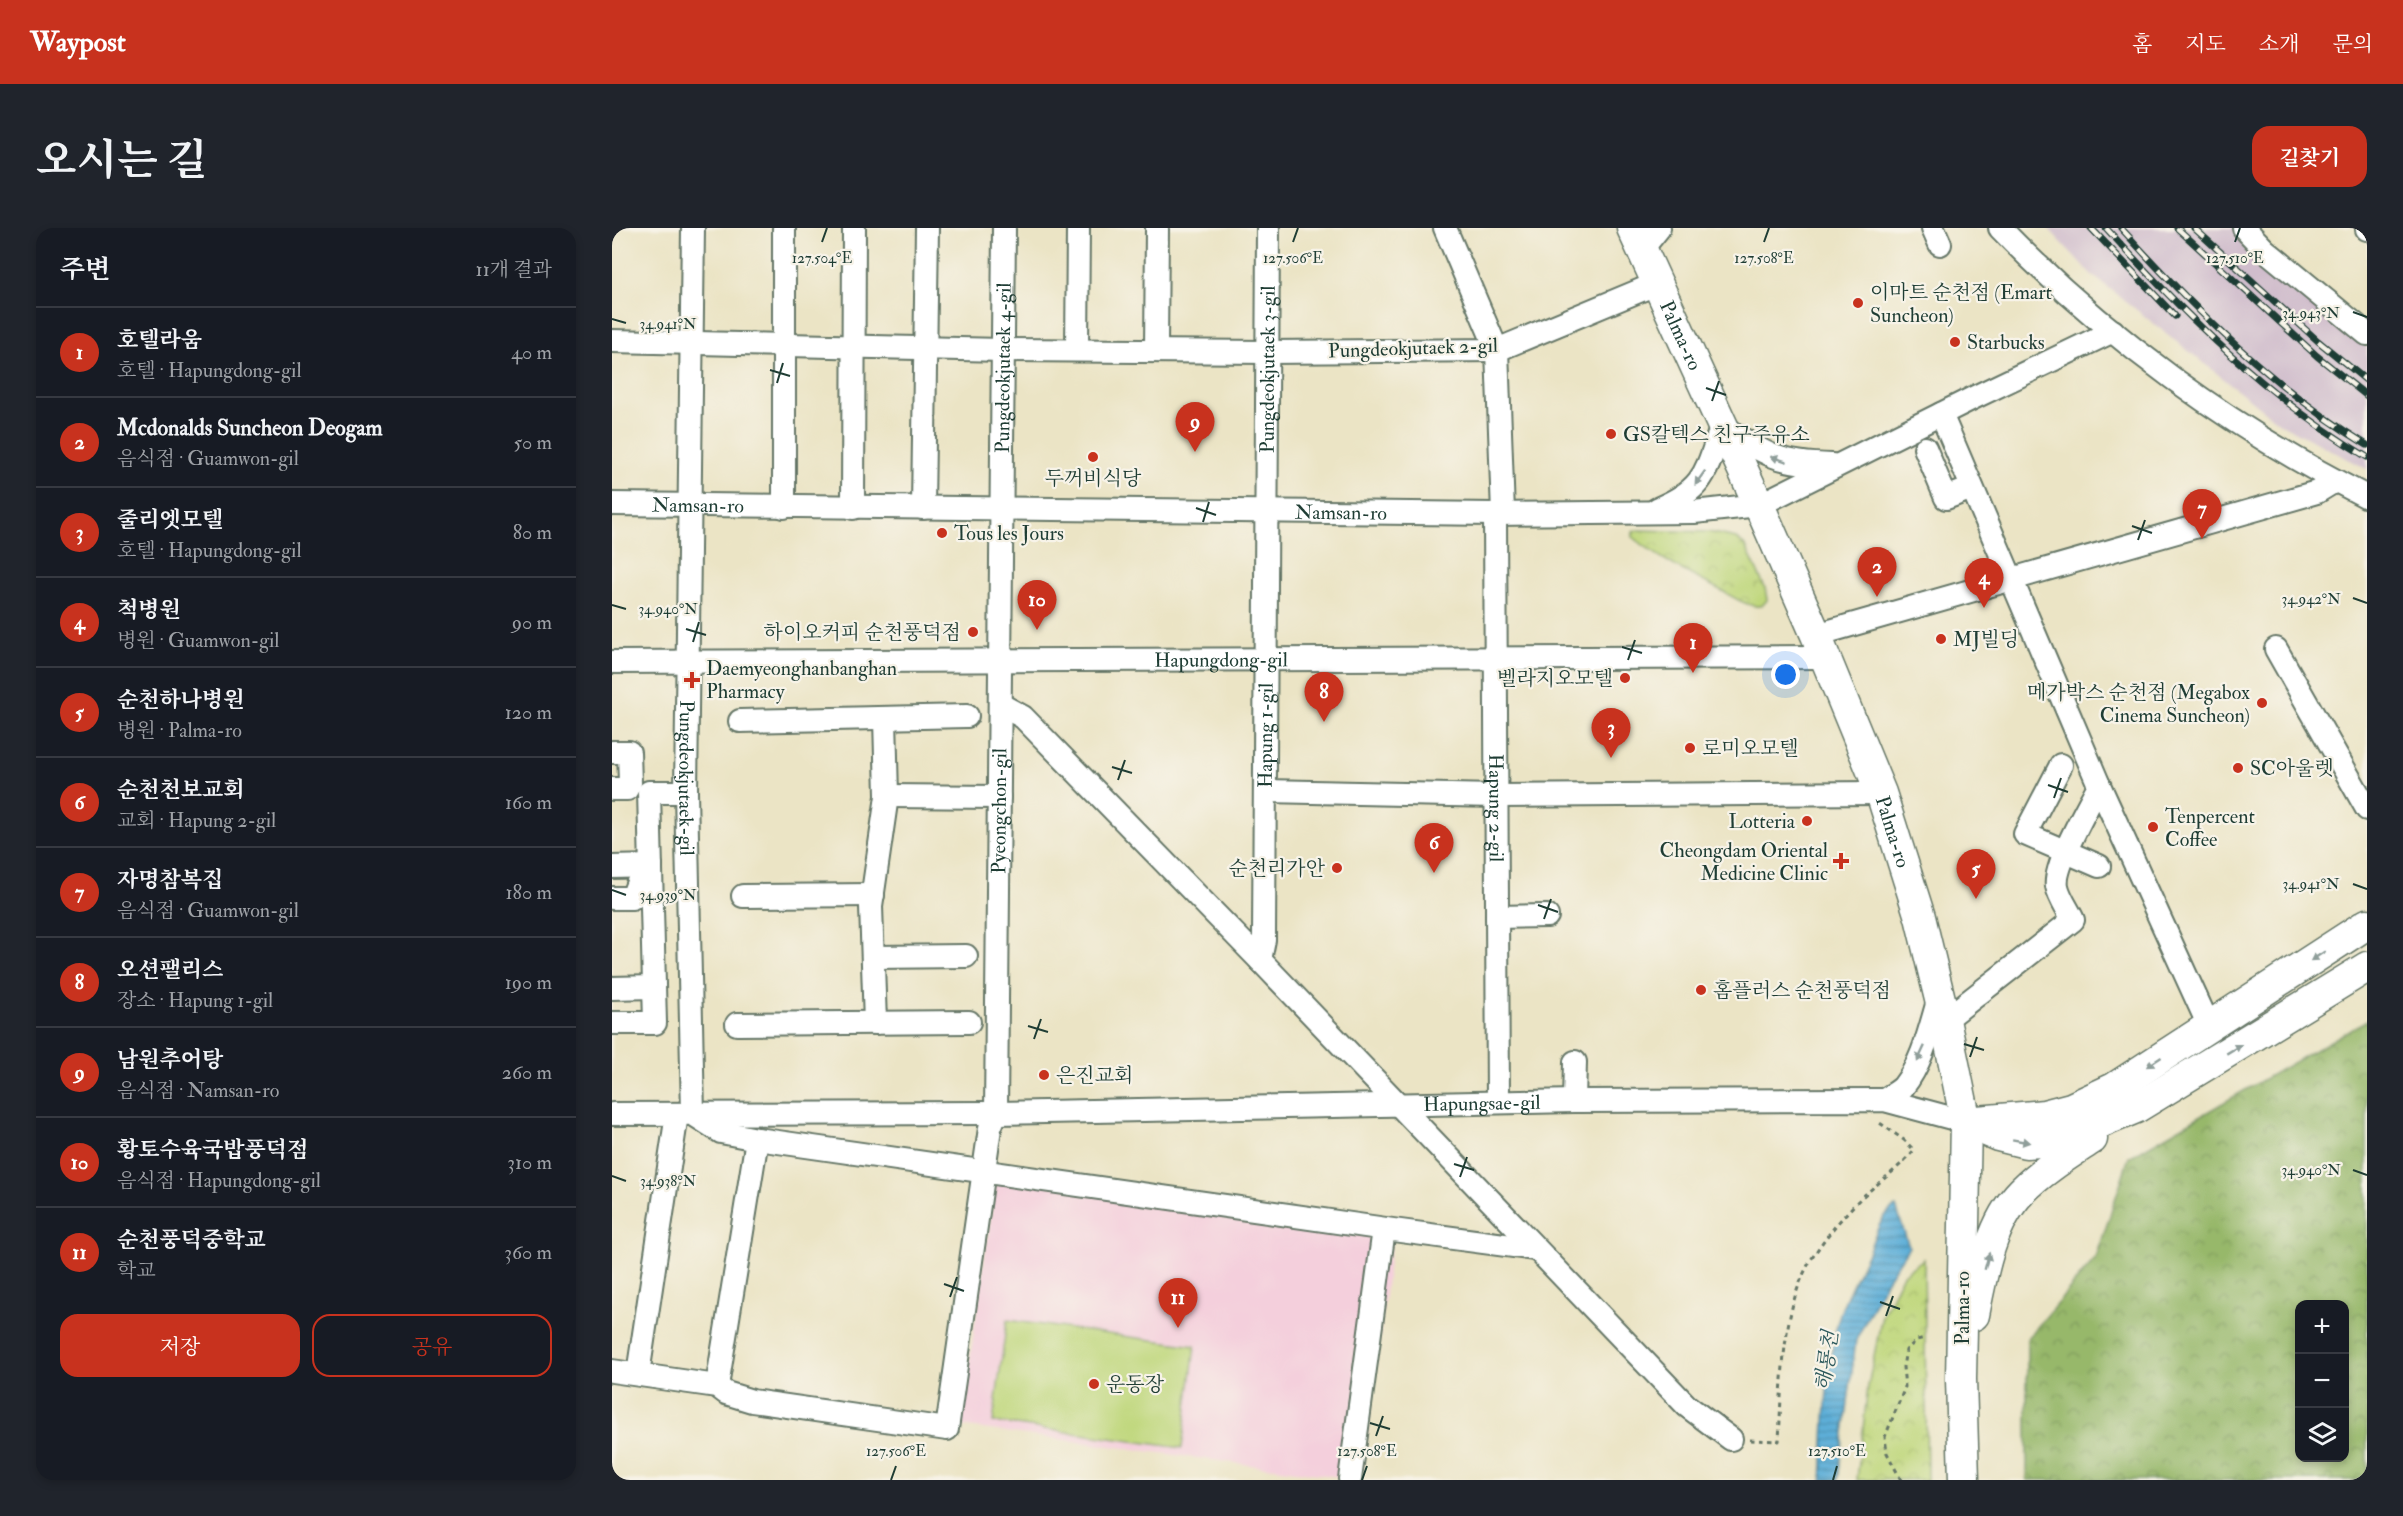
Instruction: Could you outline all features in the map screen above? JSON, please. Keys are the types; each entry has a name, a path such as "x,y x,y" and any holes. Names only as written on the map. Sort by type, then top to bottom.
{"main road":[{"name":"Palma-ro","path":"1644,235 1658,283 1759,505 1881,793 1920,917 1966,1122 1961,1379 1964,1480"},
{"path":"1966,1122 2044,1115 2071,1108 2115,1088 2367,924"},
{"path":"1961,1379 1986,1263 2004,1216 2021,1192 2054,1164 2136,1108 2367,968"},
{"path":"1966,1122 1998,1136 2026,1143 2057,1141 2136,1108"}],"street":[{"name":"Pungdeokjutaek-gil","path":"638,1374 685,1114 687,661 693,228"},
{"path":"784,228 784,507"},
{"path":"853,508 854,228"},
{"path":"922,508 927,228"},
{"name":"Pungdeokjutaek 4-gil","path":"1000,508 1004,228"},
{"path":"1077,350 1078,228"},
{"path":"1156,350 1158,228"},
{"name":"Pungdeokjutaek 3-gil","path":"1268,228 1268,510"},
{"path":"1445,228 1497,350"},
{"path":"2000,228 2061,288 2113,331 2215,407 2312,468 2367,497"},
{"path":"2244,228 2265,250 2367,334"},
{"name":"Pungdeokjutaek 2-gil","path":"612,340 1003,350 1269,352 1497,350 1658,283"},
{"path":"1759,505 2113,331"},
{"name":"Hapung 2-gil","path":"1497,350 1499,513 1494,658 1498,1102"},
{"path":"1941,414 2099,785 2209,1026"},
{"path":"1647,513 1688,494 1706,471 1722,425 1773,458 1804,465 1837,466"},
{"path":"1925,448 1946,498 1972,488"},
{"name":"Hapungdong-gil","path":"612,662 1494,658 1820,646 2011,579 2317,492 2336,481"},
{"name":"Namsan-ro","path":"612,504 1499,513 1694,512 1759,505"},
{"name":"Pyeongchon-gil","path":"717,1386 726,1393 752,1401 947,1429 990,1128 996,1113 1001,705 1000,508"},
{"name":"Hapung 1-gil","path":"1260,960 1264,939 1268,510"},
{"path":"2276,649 2367,809"},
{"path":"1001,705 1023,717 1260,960 1687,1406 1731,1439"},
{"path":"740,721 967,716"},
{"path":"875,1023 873,895 887,796 885,718"},
{"path":"612,752 629,752 630,788 651,866 655,1023 612,1023"},
{"path":"2061,765 2025,834 2099,866"},
{"path":"1884,1100 1902,1089 1924,1050 1942,1009 2073,920 2057,888 2056,878 2066,852 2099,785"},
{"path":"630,788 686,792"},
{"path":"1266,791 1496,796 1881,793"},
{"path":"887,796 999,797"},
{"path":"612,867 651,866"},
{"path":"612,898 632,898 638,882 651,866"},
{"path":"743,896 873,895"},
{"path":"1497,916 1547,916"},
{"path":"873,957 966,956"},
{"path":"2329,991 2367,975"},
{"path":"612,988 654,987"},
{"path":"737,1024 969,1022"},
{"path":"1574,1101 1575,1062"},
{"name":"Hapungsae-gil","path":"685,1114 996,1113 1399,1106 1498,1102 1884,1100 1966,1122"},
{"path":"612,1114 685,1114 722,1132 757,1139 1535,1249"},
{"path":"612,1371 717,1386 757,1139"},
{"path":"1350,1479 1384,1229"}],"path":[{"path":"1731,1439 1779,1441 1784,1355 1795,1298 1808,1266 1828,1235 1857,1203 1914,1150 1878,1121 1867,1121"},
{"path":"1901,1480 1887,1453 1885,1437 1905,1387 1903,1367 1906,1350 1917,1340 1925,1338"}],"shaded area":[{"path":"2048,228 2243,228 2367,340 2367,469 2281,424 2091,274"},
{"path":"997,1173 1393,1230 1362,1480 960,1426"}],"green space":[{"path":"1637,530 1708,532 1736,538 1746,547 1765,588 1767,600 1760,606 1747,604 1687,573 1633,537 1633,532"},
{"path":"2367,1020 2367,1480 2027,1480 2027,1339 2096,1258 2129,1157"},
{"path":"1924,1259 1927,1480 1857,1480 1868,1386 1882,1316 1903,1274"},
{"name":"운동장","path":"1007,1320 1195,1346 1182,1448 993,1422"}],"water":[{"path":"1896,1207 1909,1247 1885,1283 1856,1340 1838,1480 1822,1480 1828,1385 1832,1348 1839,1318 1880,1224 1887,1213"}],"railway":[{"path":"2091,228 2175,316"},
{"path":"2106,228 2196,322 2261,381 2330,434 2367,457"},
{"path":"2121,228 2236,346 2332,423 2367,445"},
{"path":"2177,228 2317,356 2367,396"},
{"path":"2194,228 2318,341 2367,381"}],"place":[{"name":"이마트 순천점 (Emart Suncheon)","path":"1858,303"},
{"name":"Starbucks","path":"1955,342"},
{"name":"GS칼텍스 친구주유소","path":"1611,434"},
{"name":"남원추어탕","path":"1195,452"},
{"name":"두꺼비식당","path":"1093,457"},
{"name":"Tous les Jours","path":"942,533"},
{"name":"자명참복집","path":"2202,539"},
{"name":"Mcdonalds Suncheon Deogam","path":"1877,597"},
{"name":"척병원","path":"1984,608"},
{"name":"황토수육국밥풍덕점","path":"1037,630"},
{"name":"하이오커피 순천풍덕점","path":"973,632"},
{"name":"MJ빌딩","path":"1941,639"},
{"name":"호텔라움","path":"1693,673"},
{"name":"벨라지오모텔","path":"1625,678"},
{"name":"Daemyeonghanbanghan Pharmacy","path":"692,680"},
{"name":"메가박스 순천점 (Megabox Cinema Suncheon)","path":"2262,703"},
{"name":"오션팰리스","path":"1324,722"},
{"name":"로미오모텔","path":"1690,748"},
{"name":"줄리엣모텔","path":"1611,758"},
{"name":"SC아울렛","path":"2238,768"},
{"name":"Lotteria","path":"1807,821"},
{"name":"Tenpercent Coffee","path":"2153,827"},
{"name":"Cheongdam Oriental Medicine Clinic","path":"1841,861"},
{"name":"순천리가안","path":"1337,868"},
{"name":"순천천보교회","path":"1434,873"},
{"name":"순천하나병원","path":"1976,899"},
{"name":"홈플러스 순천풍덕점","path":"1701,990"},
{"name":"은진교회","path":"1044,1075"},
{"name":"순천풍덕중학교","path":"1178,1328"},
{"name":"운동장","path":"1094,1384"}],"water label":[{"name":"해룡천","path":"1827,1361"}]}
